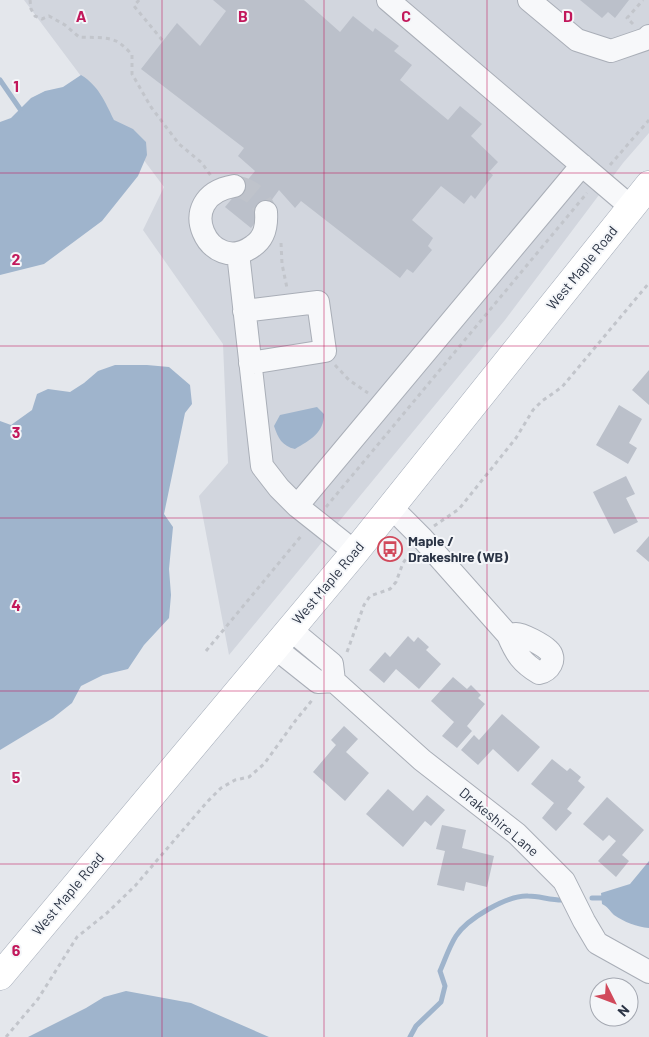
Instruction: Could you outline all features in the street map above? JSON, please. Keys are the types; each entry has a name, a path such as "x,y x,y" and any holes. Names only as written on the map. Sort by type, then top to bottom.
{"main road":[{"name":"West Maple Road","path":"0,976 355,552 649,185"}],"street":[{"path":"388,0 631,207"},
{"path":"529,0 577,40 611,51 646,39 644,33"},
{"path":"306,513 382,405 590,172"},
{"path":"226,189 206,201 201,211 202,233 208,242 217,249 227,253 238,253 248,250 257,243 265,229 266,212"},
{"path":"238,253 262,466 279,488 306,513 355,552"},
{"path":"244,311 318,302 325,351 250,363"},
{"path":"391,507 422,538 508,635"},
{"name":"Drakeshire Lane","path":"282,638 332,664 334,681 422,760 517,834 564,881 597,943 649,972"}],"path":[{"path":"30,0 35,16 42,19 49,16 65,25 79,38 102,38 116,41 132,55 132,74 151,108 179,144 202,163 226,189"},
{"path":"139,0 134,6 163,41"},
{"path":"643,0 628,18 644,33"},
{"path":"206,651 306,513 590,172 649,120"},
{"path":"281,242 282,264 291,305"},
{"path":"345,655 364,605 370,596 390,589 396,582 402,564 422,538 434,526 459,509 516,438 533,410 562,387 649,283"},
{"path":"325,351 349,380 382,405"},
{"path":"6,1037 38,999 77,936 102,917 135,886 206,802 221,788 235,780 249,777 261,767 314,698"}],"shaded area":[{"path":"24,0 649,0 649,133 623,163 505,320 229,655 199,496 228,463 223,344 143,230 164,187"}],"water":[{"path":"81,75 97,89 114,120 133,129 146,142 147,155 138,176 102,221 44,264 0,275 0,122 11,118 31,98 45,91 63,87"},
{"path":"115,365 169,367 190,385 192,404 185,413 164,514 173,527 169,569 171,595 169,618 144,645 128,669 103,675 81,686 72,703 53,718 0,750 0,421 11,425 32,410 37,394 48,389 70,392 98,371"},
{"path":"317,407 324,414 319,431 295,449 284,444 274,426 280,415"},
{"path":"649,861 649,928 631,924 614,915 602,904 601,893 630,884"},
{"path":"126,991 191,1003 269,1037 28,1037 104,997"}],"building":[{"path":"213,0 304,0 340,32 353,16 373,32 375,28 399,46 394,51 412,65 400,80 448,120 460,106 482,124 471,136 498,162 489,172 493,175 475,199 471,195 464,204 441,186 412,220 433,238 428,246 432,250 413,273 407,269 400,278 301,201 295,208 279,190 251,228 225,207 255,171 238,156 244,148 141,69 177,23 200,46 226,11"},
{"path":"580,0 629,0 615,18 608,12 602,18"},
{"path":"649,370 649,405 632,390"},
{"path":"619,405 642,419 629,443 637,448 628,464 596,445"},
{"path":"626,476 635,494 626,498 638,522 614,534 593,492"},
{"path":"649,536 649,562 636,551"},
{"path":"408,636 414,642 418,637 429,647 426,650 441,664 419,689 396,669 384,683 369,670 385,652 390,657"},
{"path":"453,677 467,689 471,685 481,695 478,698 485,704 467,726 472,731 457,748 442,736 454,722 431,701"},
{"path":"502,714 540,747 518,772 493,749 478,765 461,750 474,735 479,740"},
{"path":"344,726 358,739 346,752 369,773 345,801 313,772 336,745 331,740"},
{"path":"552,759 567,771 570,768 581,777 578,781 585,787 567,809 572,813 556,831 542,818 554,803 531,784"},
{"path":"388,789 413,811 427,795 445,810 431,826 425,821 403,847 366,814"},
{"path":"607,797 644,830 622,855 629,861 616,877 598,861 616,841 609,835 603,841 583,824"},
{"path":"442,825 466,830 462,848 494,856 487,887 466,882 464,891 437,885 445,851 436,849"}],"waterway":[{"path":"0,80 20,109"},
{"path":"410,1037 416,1026 441,1002 445,986 440,971 449,949 461,929 488,909 509,899 532,896 562,900"},
{"path":"592,898 606,898"}],"tunnel":[{"path":"234,186 254,194 266,212"}],"place":[{"name":"Maple / Drakeshire (WB)","path":"390,549"}]}
